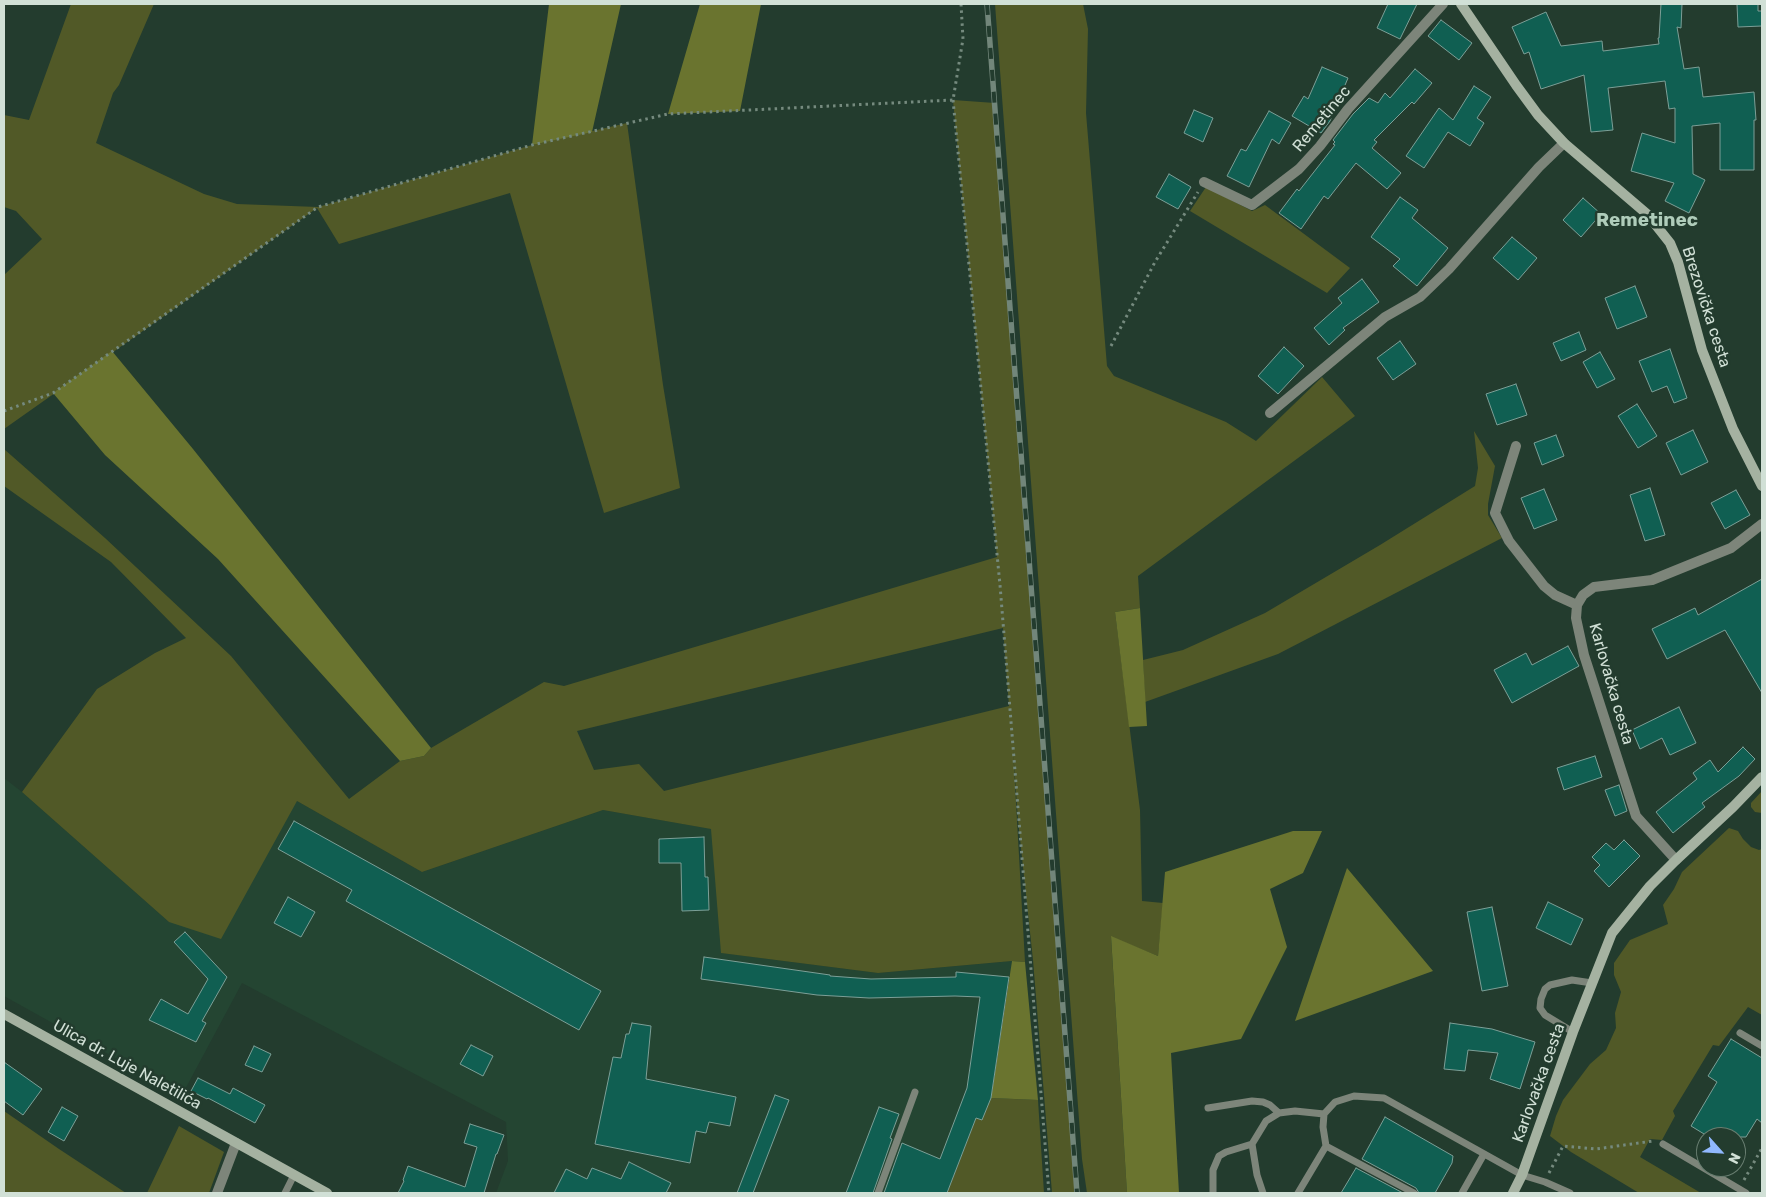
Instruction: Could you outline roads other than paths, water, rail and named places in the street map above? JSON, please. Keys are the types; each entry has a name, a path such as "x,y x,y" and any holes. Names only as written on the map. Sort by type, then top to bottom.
{"main road":[{"name":"Brezovička cesta","path":"1461,4 1538,114 1564,143 1647,214 1670,243 1678,262 1702,350 1733,429 1762,486"},
{"name":"Karlovačka cesta","path":"1513,1193 1522,1175 1573,1032 1612,933 1631,907 1676,860 1762,777"},
{"name":"Ulica dr. Luje Naletilića","path":"4,1014 327,1193"}],"street":[{"name":"Remetinec","path":"1204,182 1252,205 1299,168 1320,146 1348,109 1443,4"},
{"path":"1270,413 1385,316 1420,297 1449,269 1486,226 1564,143"},
{"name":"Karlovačka cesta","path":"1516,446 1495,513 1509,541 1544,586 1555,595 1577,605 1576,618 1584,655 1636,816 1676,860"},
{"path":"1577,605 1583,595 1594,587 1652,580 1731,548 1762,524"},
{"path":"217,1193 236,1143"}],"lane":[{"path":"1573,1032 1545,1015 1540,1008 1541,999 1550,985 1572,980 1592,983"},
{"path":"1740,1033 1762,1046"},
{"path":"878,1193 915,1092"},
{"path":"1298,1193 1326,1146 1323,1127 1324,1114 1335,1102 1354,1096 1384,1098 1522,1175 1570,1193"},
{"path":"1208,1108 1252,1101 1270,1105 1279,1113"},
{"path":"1213,1193 1213,1170 1219,1156 1252,1144 1266,1122 1279,1113 1295,1111 1324,1114"},
{"path":"1252,1144 1257,1176 1263,1193"},
{"path":"1663,1144 1738,1191 1746,1193"},
{"path":"1326,1146 1414,1193"},
{"path":"1462,1193 1484,1154"},
{"path":"285,1193 294,1175"}],"railway":[{"path":"987,4 1077,1193"}],"district":[{"name":"Remetinec","path":"1647,221"}]}
